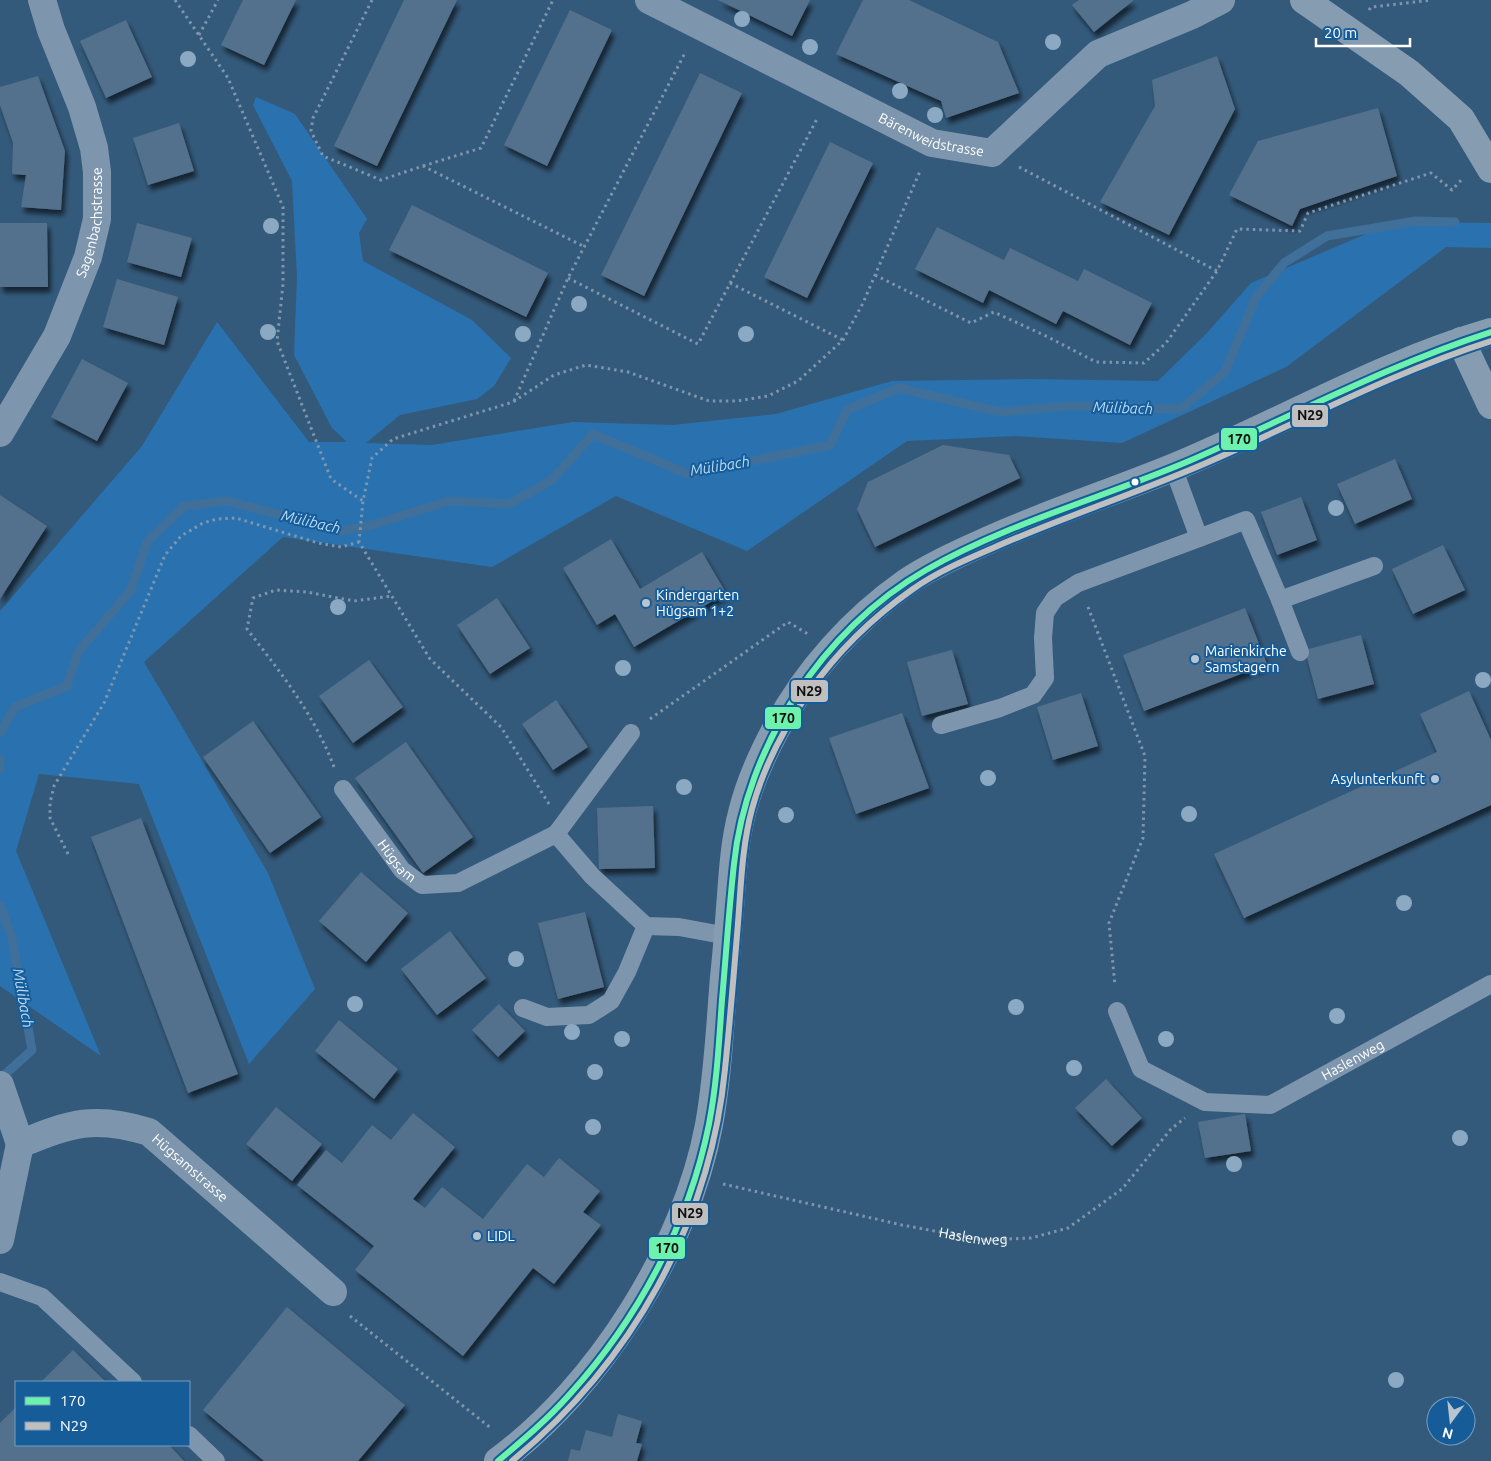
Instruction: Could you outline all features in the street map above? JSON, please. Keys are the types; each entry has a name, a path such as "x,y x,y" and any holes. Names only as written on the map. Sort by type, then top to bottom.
{"main road":[{"path":"1304,0 1409,73 1461,119 1487,162"},
{"path":"498,1461 521,1444 592,1370 615,1339 645,1291 668,1247 696,1178 709,1127 716,1075 735,849 742,812 752,782 777,727 812,673 832,648 871,610 909,581 952,557 1008,531 1173,467 1404,363 1490,328"},
{"path":"1461,341 1491,405"}],"street":[{"name":"Sagenbachstrasse","path":"0,433 57,336 88,257 97,218 97,172 94,148 82,107 51,30 42,0"},
{"name":"Bärenweidstrasse","path":"649,0 932,143 992,153 1098,54 1192,15 1221,0"},
{"path":"0,1085 20,1144 0,1240"},
{"name":"Hügsamstrasse","path":"20,1144 69,1125 93,1122 112,1122 149,1132 333,1292"}],"lane":[{"path":"1173,467 1199,538"},
{"path":"941,725 1000,708 1033,696 1045,678 1043,638 1045,613 1054,598 1078,583 1246,520 1300,652"},
{"path":"1280,600 1374,566"},
{"name":"Hügsam","path":"342,789 402,870 422,885 458,883 556,834 631,733"},
{"path":"556,834 592,876 646,926 679,927 728,936"},
{"path":"523,1008 547,1017 589,1015 611,1000 626,972 646,926"},
{"name":"Haslenweg","path":"1117,1012 1141,1069 1205,1102 1270,1105 1491,984"},
{"path":"0,1282 42,1297 132,1381"},
{"path":"190,1436 216,1461"}],"path":[{"path":"175,0 228,78 284,206 283,284 277,341 331,479 363,501"},
{"path":"199,35 218,0"},
{"path":"372,0 313,118 311,132 323,156 381,180 481,148 553,0"},
{"path":"1352,32 1371,7 1432,0"},
{"path":"513,402 568,278 699,26"},
{"path":"568,278 698,344 831,92"},
{"path":"556,834 550,805 501,727 430,659 359,542 363,501 372,458 393,439 513,402 554,375 586,365 628,372 710,400 737,401 768,396 798,380 843,340 863,303 932,143"},
{"path":"992,153 1217,271"},
{"path":"875,275 971,323 994,312 1096,362 1144,363 1166,343 1217,271 1237,229 1300,231 1308,213 1431,172 1452,190 1487,162"},
{"path":"423,166 585,247"},
{"path":"730,283 843,340"},
{"path":"68,854 50,818 50,803 54,786 104,703 165,555 182,536 203,523 217,519 236,518 318,543 341,547 359,542"},
{"path":"1078,583 1145,756 1143,838 1109,924 1117,1012"},
{"path":"342,789 326,746 301,700 248,629 253,598 276,590 306,592 354,601 392,596"},
{"path":"631,733 788,622 832,648"},
{"name":"Haslenweg","path":"696,1178 983,1240 1031,1238 1068,1228 1122,1189 1171,1129 1205,1102"},
{"path":"333,1292 346,1313 493,1430"}],"shaded area":[{"path":"256,97 295,114 367,219 359,233 363,261 472,320 511,358 494,386 477,399 400,415 366,443 432,445 573,422 673,425 776,414 892,381 1028,379 1158,381 1207,333 1251,283 1394,222 1491,223 1491,248 1446,247 1286,367 1122,443 1015,436 907,441 747,551 616,496 492,567 283,537 144,662 268,873 315,989 249,1064 139,784 39,774 16,851 101,1056 0,986 0,611 142,446 217,322 309,442 347,442 332,428 294,355 297,277 292,181 253,105"}],"building":[{"path":"243,0 296,0 264,65 221,45"},
{"path":"404,0 457,0 377,166 334,146"},
{"path":"718,0 810,0 792,36"},
{"path":"863,0 909,0 998,42 1019,93 946,118 941,101 836,54"},
{"path":"1079,0 1134,0 1094,32 1072,5"},
{"path":"570,10 612,30 547,166 504,145"},
{"path":"126,20 152,77 106,98 80,41"},
{"path":"1217,56 1235,109 1169,235 1100,202 1155,106 1152,80"},
{"path":"700,73 742,93 644,296 601,275"},
{"path":"38,76 65,151 61,210 21,207 26,175 12,174 13,143 0,105 0,87"},
{"path":"1378,108 1397,176 1300,209 1292,226 1229,195 1258,141"},
{"path":"179,123 194,171 148,185 133,138"},
{"path":"830,142 873,163 807,298 764,277"},
{"path":"412,205 548,273 526,317 389,250"},
{"path":"0,223 47,223 48,287 0,287"},
{"path":"137,223 192,238 181,277 127,262"},
{"path":"937,227 1004,260 1010,248 1078,281 1084,269 1152,303 1130,345 1063,311 1056,324 989,290 983,303 915,269"},
{"path":"117,279 178,297 164,345 103,327"},
{"path":"82,359 128,383 97,441 51,417"},
{"path":"943,445 1009,455 1020,478 875,547 857,509 868,482"},
{"path":"1395,459 1412,499 1355,524 1337,484"},
{"path":"0,495 47,526 0,599"},
{"path":"1301,497 1317,540 1277,555 1261,512"},
{"name":"Kindergarten Hügsam 1+2","path":"611,539 640,589 702,552 726,593 634,647 615,614 597,625 563,568"},
{"path":"1443,545 1465,590 1413,614 1392,569"},
{"path":"497,598 530,648 490,674 457,625"},
{"name":"Marienkirche Samstagern","path":"1245,608 1267,664 1144,711 1123,655"},
{"path":"1361,635 1374,684 1318,699 1305,650"},
{"path":"952,650 968,704 922,716 907,662"},
{"path":"369,660 403,707 353,743 319,696"},
{"name":"Asylunterkunft","path":"1469,691 1491,740 1491,805 1244,918 1214,854 1437,752 1420,714"},
{"path":"1081,693 1098,746 1053,760 1037,707"},
{"path":"556,700 588,747 553,770 522,724"},
{"path":"902,713 929,788 856,814 829,738"},
{"path":"253,721 321,817 270,853 203,757"},
{"path":"406,742 473,837 423,873 355,778"},
{"path":"653,806 655,868 599,869 597,808"},
{"path":"141,818 238,1074 188,1093 91,837"},
{"path":"361,872 408,913 366,962 319,921"},
{"path":"585,912 604,987 558,999 538,923"},
{"path":"450,931 486,978 437,1015 401,969"},
{"path":"499,1004 525,1031 498,1057 472,1030"},
{"path":"339,1020 398,1069 374,1099 315,1051"},
{"path":"1106,1079 1142,1118 1112,1146 1075,1108"},
{"path":"276,1107 322,1144 292,1181 246,1144"},
{"name":"LIDL","path":"413,1113 455,1147 413,1199 425,1208 442,1187 483,1219 527,1164 544,1177 559,1158 600,1191 583,1212 601,1225 554,1284 533,1268 463,1356 355,1270 374,1246 297,1185 326,1150 342,1163 372,1125 391,1140"},
{"path":"1245,1114 1251,1151 1205,1158 1198,1122"},
{"path":"287,1307 405,1405 358,1461 264,1461 203,1410"},
{"path":"73,1350 105,1381 42,1381"},
{"path":"15,1408 15,1446 170,1446 184,1461 0,1461 0,1423"},
{"path":"618,1414 642,1421 636,1443 642,1444 637,1461 568,1461 571,1449 580,1451 586,1430 612,1437"}],"waterway":[{"name":"Mülibach","path":"0,733 15,707 67,686 78,652 131,590 147,542 184,506 227,501 342,531 372,525 449,501 509,504 552,480 593,434 688,474 830,445 847,410 899,388 1000,412 1068,406 1181,409 1225,372 1256,297 1284,263 1327,236 1416,221 1455,222"},
{"name":"Mülibach","path":"0,759 0,769"},
{"name":"Mülibach","path":"0,905 12,938 32,1050 0,1079"}],"transit line":[{"name":"170","path":"498,1461 553,1412 595,1365 639,1302 674,1234 700,1161 712,1109 732,881 741,820 755,777 773,735 796,695 823,658 854,624 889,595 926,570 957,553 989,538 1189,461 1413,360 1491,332"},
{"name":"N29","path":"512,1461 555,1422 593,1380 628,1335 658,1286 682,1235 702,1182 716,1126 727,1051 744,851 752,809 768,763 783,734 809,692 831,663 856,636 898,600 932,577 972,557 1020,536 1186,472 1385,381 1491,341"}],"place":[{"name":"Kindergarten Hügsam 1+2","path":"646,603"},
{"name":"Marienkirche Samstagern","path":"1195,659"},
{"name":"Asylunterkunft","path":"1435,779"},
{"name":"LIDL","path":"477,1236"}]}
